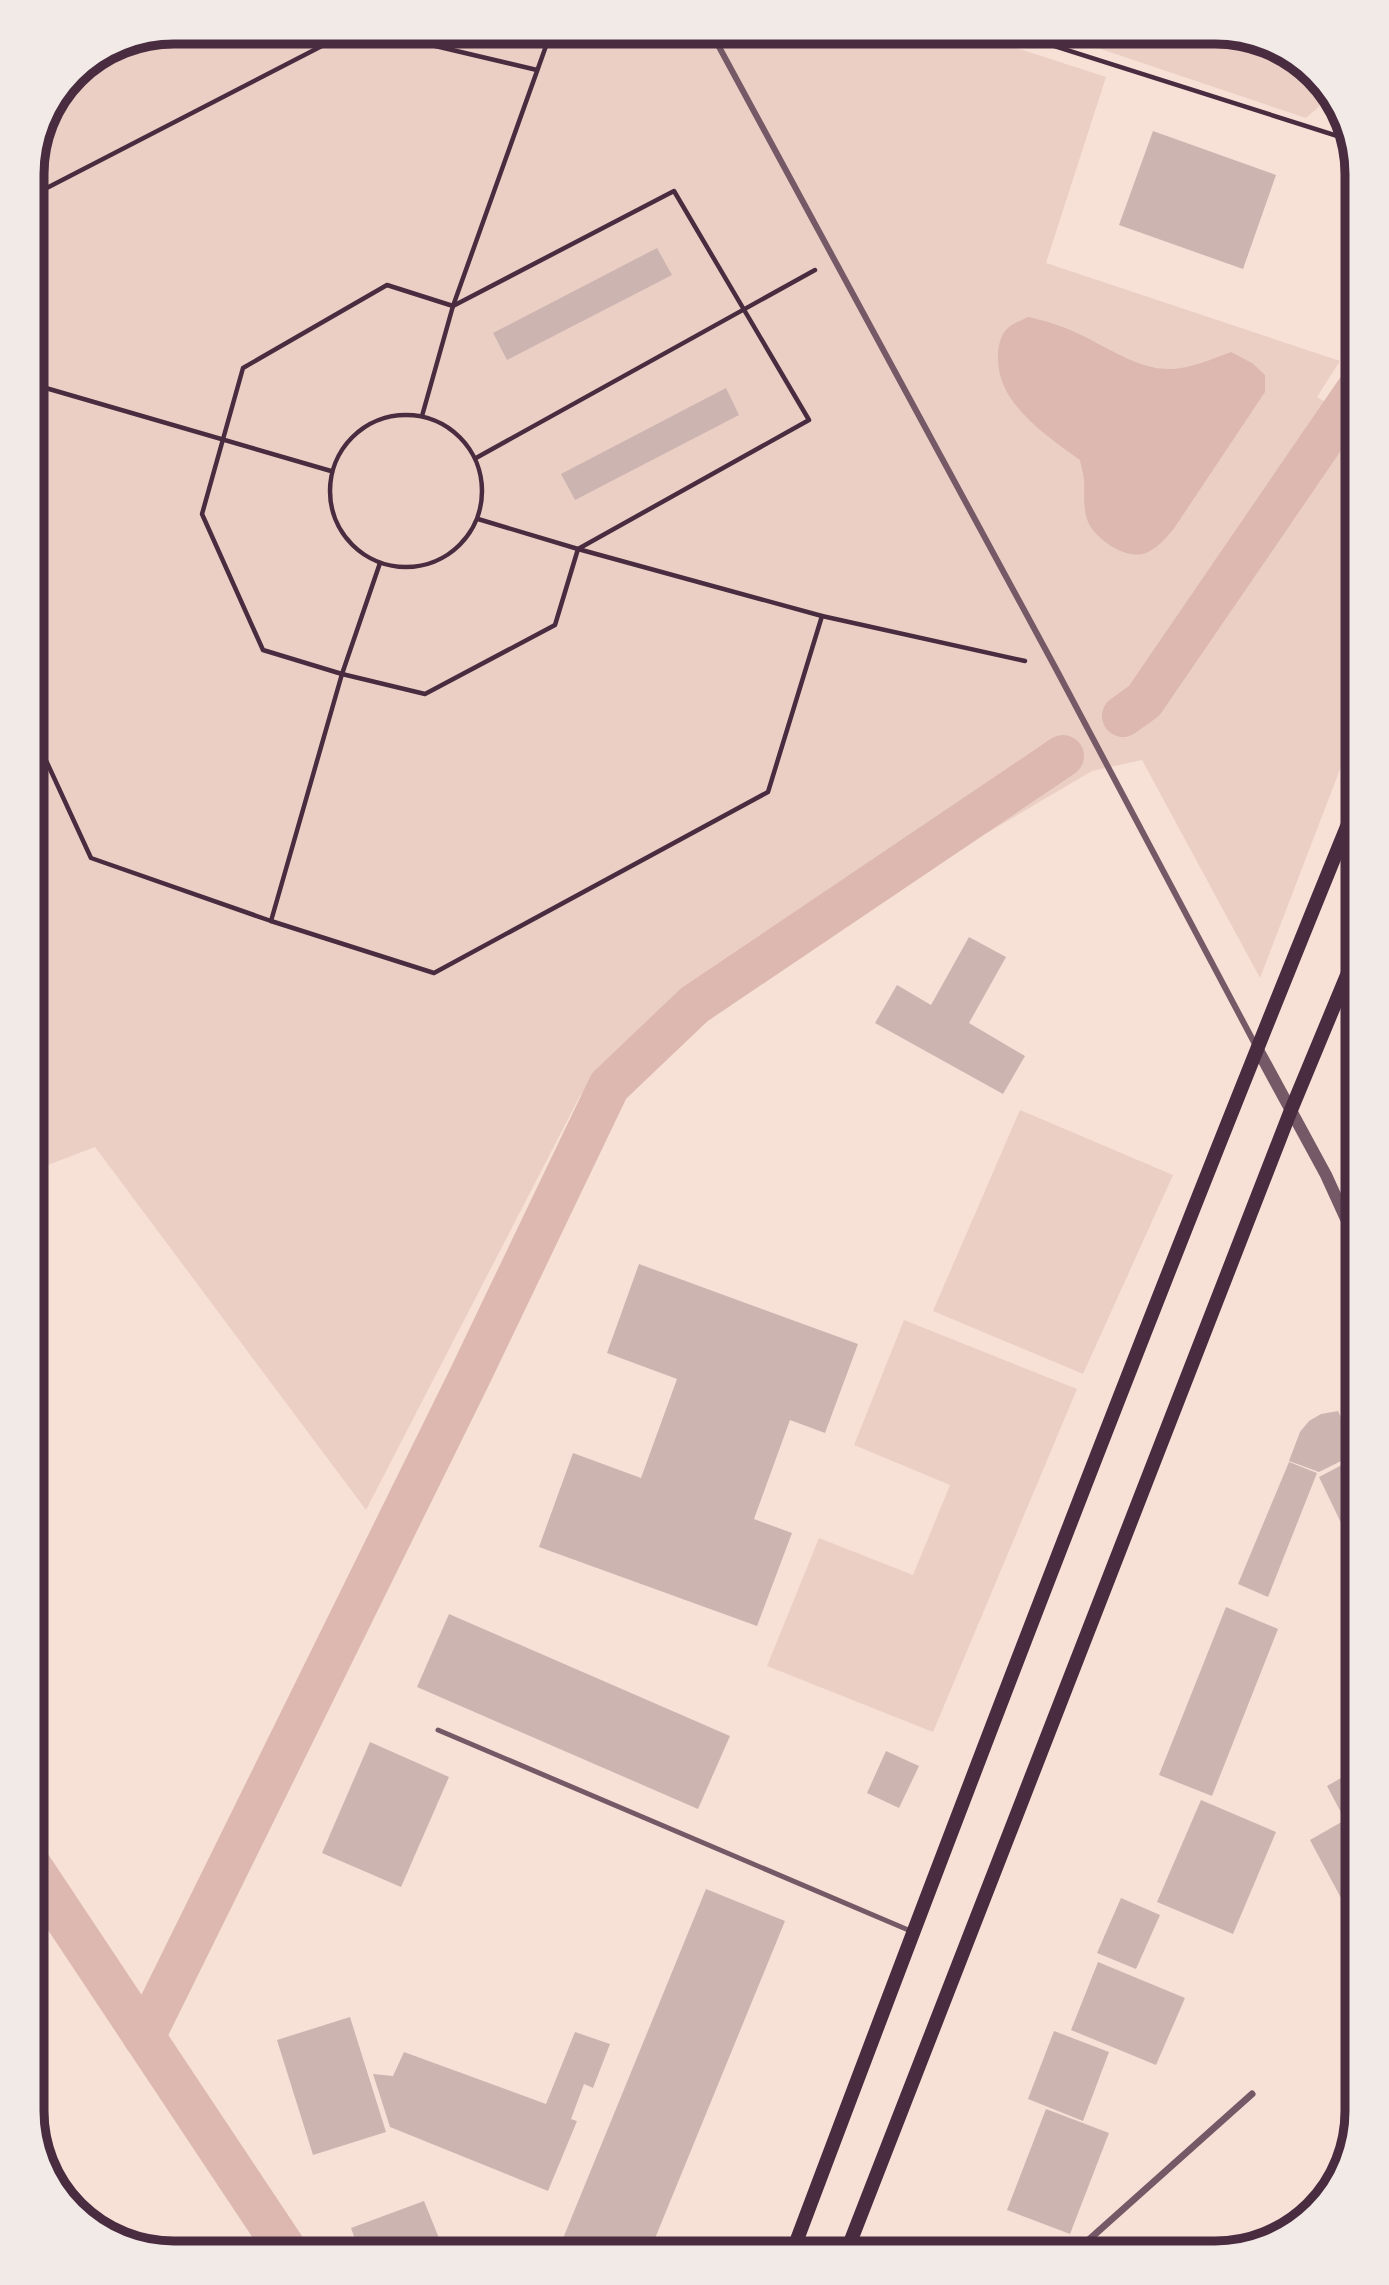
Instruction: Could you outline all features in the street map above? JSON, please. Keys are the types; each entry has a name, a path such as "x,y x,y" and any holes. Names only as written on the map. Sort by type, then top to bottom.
{"main road":[{"path":"797,2241 913,1932 1257,1048 1345,832"},
{"path":"851,2241 1291,1110 1345,980"}],"street":[{"path":"718,44 1055,667 1326,1175 1345,1217"},
{"path":"1087,2241 1252,2094"}],"lane":[{"path":"438,1730 913,1932"}],"path":[{"path":"44,189 326,44"},
{"path":"426,44 537,71"},
{"path":"422,416 453,306 547,44"},
{"path":"1048,44 1339,137"},
{"path":"674,191 743,310 809,420 578,549 555,625 425,694 342,674 263,650 202,514 243,368 387,285 453,306 674,191"},
{"path":"476,458 835,259"},
{"path":"44,387 331,471"},
{"path":"422,416 454,430 476,458 483,488 478,519 456,550 422,566 380,563 351,545 331,510 331,471 350,438 383,417 422,416"},
{"path":"478,519 822,616 1055,667"},
{"path":"271,921 342,674 380,563"},
{"path":"44,756 91,858 271,921 434,973 768,792 822,616"}],"shaded area":[{"path":"174,44 1005,44 1106,77 1046,263 1340,361 1317,397 1345,414 1345,756 1260,978 1142,760 1092,771 870,902 581,1094 366,1510 95,1147 44,1166 44,165 48,140 57,116 76,88 109,61 149,46"},
{"path":"1086,44 1224,44 1257,51 1287,66 1313,88 1323,103 1306,118"},
{"path":"1028,317 1067,329 1125,358 1161,369 1181,368 1231,352 1252,363 1265,375 1265,392 1175,527 1160,544 1148,552 1123,552 1099,537 1085,513 1084,478 1080,460 1026,417 1006,390 1000,374 1000,341 1009,327"},
{"path":"1020,1110 1173,1175 1083,1374 933,1311"},
{"path":"904,1320 1077,1389 933,1732 767,1666 819,1538 913,1575 950,1485 854,1445"}],"building":[{"path":"1153,131 1276,175 1243,269 1119,225"},
{"path":"657,248 672,275 507,360 493,333"},
{"path":"726,388 739,415 575,500 561,474"},
{"path":"969,937 1006,957 969,1023 1025,1056 1003,1094 875,1023 897,985 931,1005"},
{"path":"639,1264 858,1344 825,1433 790,1420 754,1519 792,1533 757,1626 539,1547 573,1453 641,1478 677,1379 607,1353"},
{"path":"1338,1411 1345,1426 1345,1459 1319,1472 1289,1461 1300,1432 1309,1421 1321,1414"},
{"path":"1289,1462 1317,1473 1268,1597 1238,1584"},
{"path":"1345,1463 1345,1531 1319,1477"},
{"path":"1226,1607 1278,1629 1212,1796 1159,1775"},
{"path":"449,1614 730,1736 698,1809 417,1687"},
{"path":"370,1742 449,1777 401,1887 322,1853"},
{"path":"886,1751 919,1766 899,1808 867,1793"},
{"path":"1345,1776 1345,1820 1327,1786"},
{"path":"1201,1800 1276,1832 1233,1934 1157,1902"},
{"path":"1345,1820 1345,1906 1310,1840"},
{"path":"706,1889 785,1921 654,2241 562,2241"},
{"path":"1121,1898 1160,1915 1136,1969 1097,1953"},
{"path":"1098,1962 1185,1998 1156,2065 1071,2030"},
{"path":"350,2017 386,2132 313,2155 277,2040"},
{"path":"1054,2031 1109,2052 1083,2121 1028,2099"},
{"path":"575,2032 610,2044 593,2088 584,2084 571,2119 577,2121 548,2191 390,2127 373,2074 393,2076 404,2052 546,2104"},
{"path":"1046,2109 1109,2133 1070,2234 1007,2210"},
{"path":"424,2201 440,2241 356,2241 351,2228"}],"waterway":[{"path":"1123,716 1144,701 1345,408"},
{"path":"144,2037 469,1378 609,1086 694,1005 1063,756"},
{"path":"44,1886 280,2241"}]}
